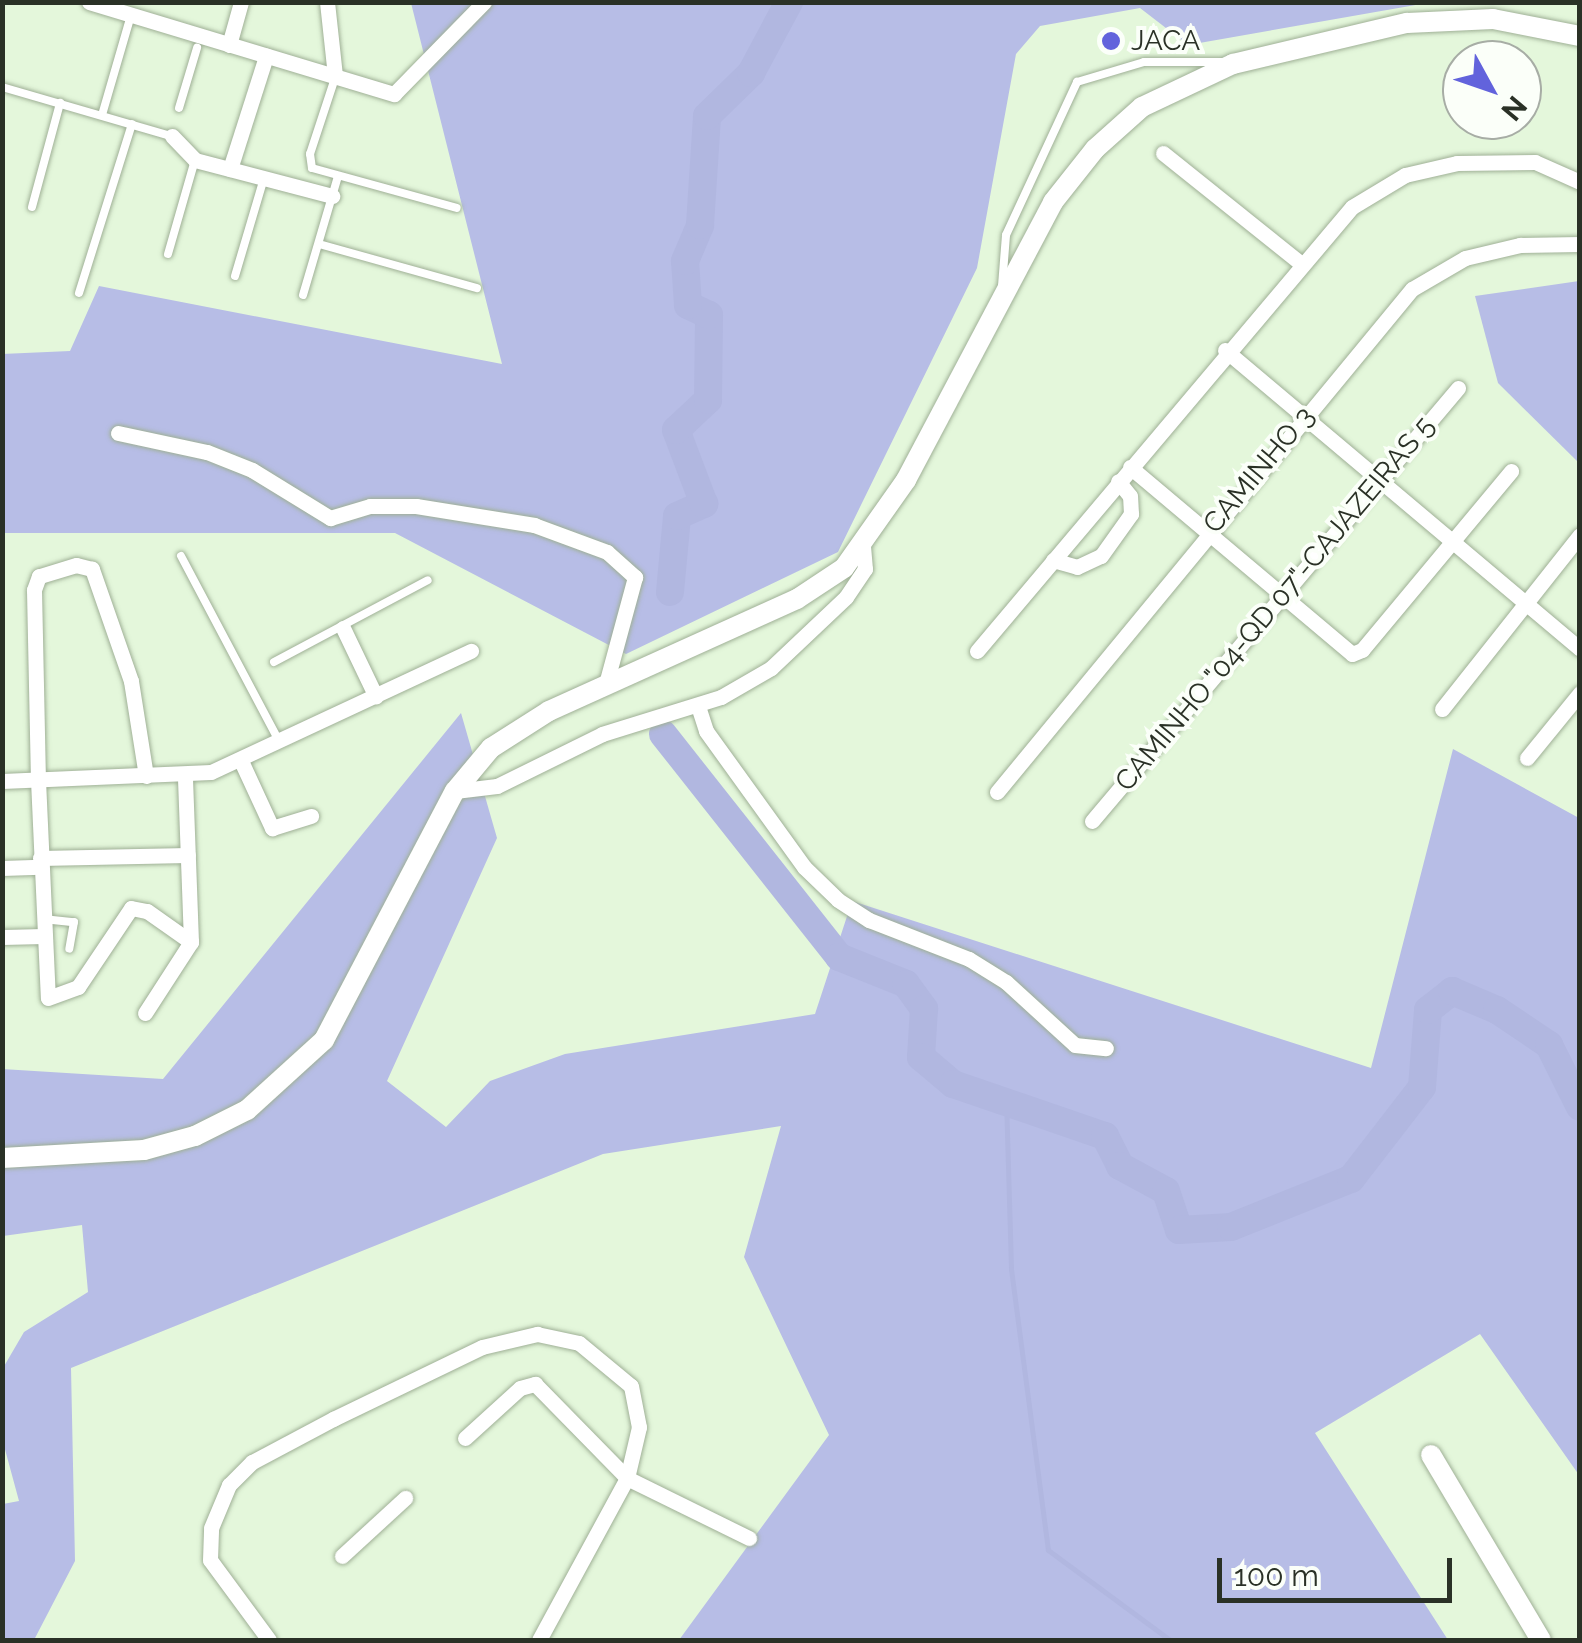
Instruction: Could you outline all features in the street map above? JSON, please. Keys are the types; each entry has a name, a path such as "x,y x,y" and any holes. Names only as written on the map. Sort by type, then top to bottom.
{"main road":[{"path":"2,1158 112,1155 170,1144 266,1095 334,1025 455,791 515,730 606,684 797,600 863,547 906,480 1002,290 1053,202 1119,124 1170,90 1232,64 1407,23 1492,19 1580,36"},
{"path":"1431,1454 1541,1640"}],"street":[{"path":"89,2 199,42 229,45 397,92 484,2"},
{"path":"229,45 241,2"},
{"path":"327,2 335,76"},
{"path":"230,169 266,56"},
{"path":"172,136 195,160 332,196"},
{"path":"1163,152 1298,262"},
{"path":"977,650 1298,262 1352,207 1405,175 1512,159 1578,180"},
{"name":"CAMINHO 3","path":"996,792 1412,290 1440,268 1520,245 1580,244"},
{"path":"1226,350 1580,649"},
{"name":"CAMINHO \"04-QD 07\"-CAJAZEIRAS 5","path":"1092,820 1458,388"},
{"path":"118,433 252,470 330,518 370,506 416,506 534,525 607,552 634,577 606,684"},
{"path":"1130,467 1352,654 1362,650 1512,472"},
{"path":"1053,560 1086,566 1118,535 1132,505 1118,481"},
{"path":"1442,708 1580,535"},
{"path":"455,791 497,786 602,734 698,706 770,668 817,629 865,570 863,547"},
{"path":"146,776 131,680 92,568 85,564 44,574 34,590 45,993 53,997 78,987 132,908 146,910 191,942"},
{"path":"343,628 376,696"},
{"path":"2,781 185,776 242,763 471,651"},
{"path":"1527,758 1580,692"},
{"path":"698,706 706,732 828,891 869,920 969,958 1006,982 1075,1045 1106,1048"},
{"path":"242,763 272,828 310,816"},
{"path":"146,1013 191,942 185,776"},
{"path":"2,868 40,862 188,855"},
{"path":"2,937 43,928"},
{"path":"269,1640 210,1560 214,1515 228,1486 252,1462 482,1347 551,1335 578,1344 631,1386 639,1427 627,1478 538,1640"},
{"path":"465,1438 520,1388 535,1384 627,1478 749,1538"},
{"path":"342,1556 405,1498"}],"lane":[{"path":"102,115 131,15"},
{"path":"179,108 199,42"},
{"path":"1002,290 1006,235 1076,82 1109,68 1170,58 1232,64"},
{"path":"335,76 309,162 324,172 457,208"},
{"path":"2,87 172,136"},
{"path":"32,207 60,103"},
{"path":"79,294 132,124"},
{"path":"168,254 195,160"},
{"path":"303,295 338,176"},
{"path":"234,276 264,178"},
{"path":"319,244 477,288"},
{"path":"182,556 281,745"},
{"path":"274,662 428,580"},
{"path":"43,928 74,922 69,949"}],"shaded area":[{"path":"411,3 1427,3 1188,45 1140,8 1040,26 1016,54 977,268 838,552 626,654 395,533 3,533 2,354 70,351 99,286 502,364"},
{"path":"1580,281 1579,463 1498,383 1475,296"},
{"path":"461,713 497,838 387,1081 446,1127 490,1081 565,1054 815,1014 852,901 1371,1068 1453,749 1579,818 1579,1475 1480,1334 1315,1433 1448,1640 679,1640 829,1435 744,1257 781,1126 603,1154 71,1368 75,1561 34,1640 3,1640 3,1504 19,1501 3,1442 3,1368 24,1332 88,1292 82,1225 3,1236 2,1069 163,1079"}],"waterway":[{"path":"670,592 677,516 704,504 676,430 708,400 709,315 688,305 685,261 700,225 707,116 751,73 789,2"},
{"path":"663,734 839,957 906,984 924,1009 921,1057 953,1084 1105,1136 1120,1166 1166,1191 1179,1230 1231,1227 1351,1179 1422,1087 1428,1010 1452,991 1497,1010 1549,1045 1580,1107"},
{"path":"1006,1099 1011,1269 1048,1550 1170,1640"}],"place":[{"name":"JACA","path":"1111,41"}]}
